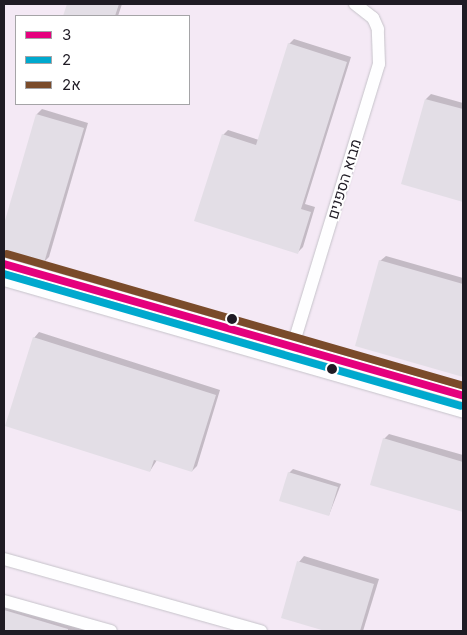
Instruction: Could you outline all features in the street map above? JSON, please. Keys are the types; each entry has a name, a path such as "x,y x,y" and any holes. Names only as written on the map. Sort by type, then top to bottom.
{"street":[{"name":"מבוא הספנים","path":"288,362 379,64 378,29 373,18 354,4"},
{"path":"4,264 463,396"},
{"path":"4,280 463,412"},
{"path":"4,559 261,631"},
{"path":"4,601 111,631"},
{"path":"4,608 85,631"}],"shaded area":[{"path":"4,4 463,4 463,631 4,631"}],"building":[{"path":"67,4 119,4 115,15 63,15"},
{"path":"288,43 347,62 301,209 311,212 298,254 194,221 222,134 256,145"},
{"path":"425,99 463,109 463,202 401,184"},
{"path":"36,114 84,128 44,263 4,251 4,224"},
{"path":"379,260 463,284 463,377 355,346"},
{"path":"33,337 216,395 192,472 154,460 150,472 5,426"},
{"path":"383,438 463,462 463,512 370,485"},
{"path":"288,472 338,487 329,516 279,501"},
{"path":"297,561 374,584 360,631 325,631 281,618"},
{"path":"4,610 68,629 68,631 4,631"}],"transit line":[{"name":"2א","path":"7,254 463,386"},
{"name":"3","path":"4,264 463,396"},
{"name":"2","path":"4,274 460,406"}]}
